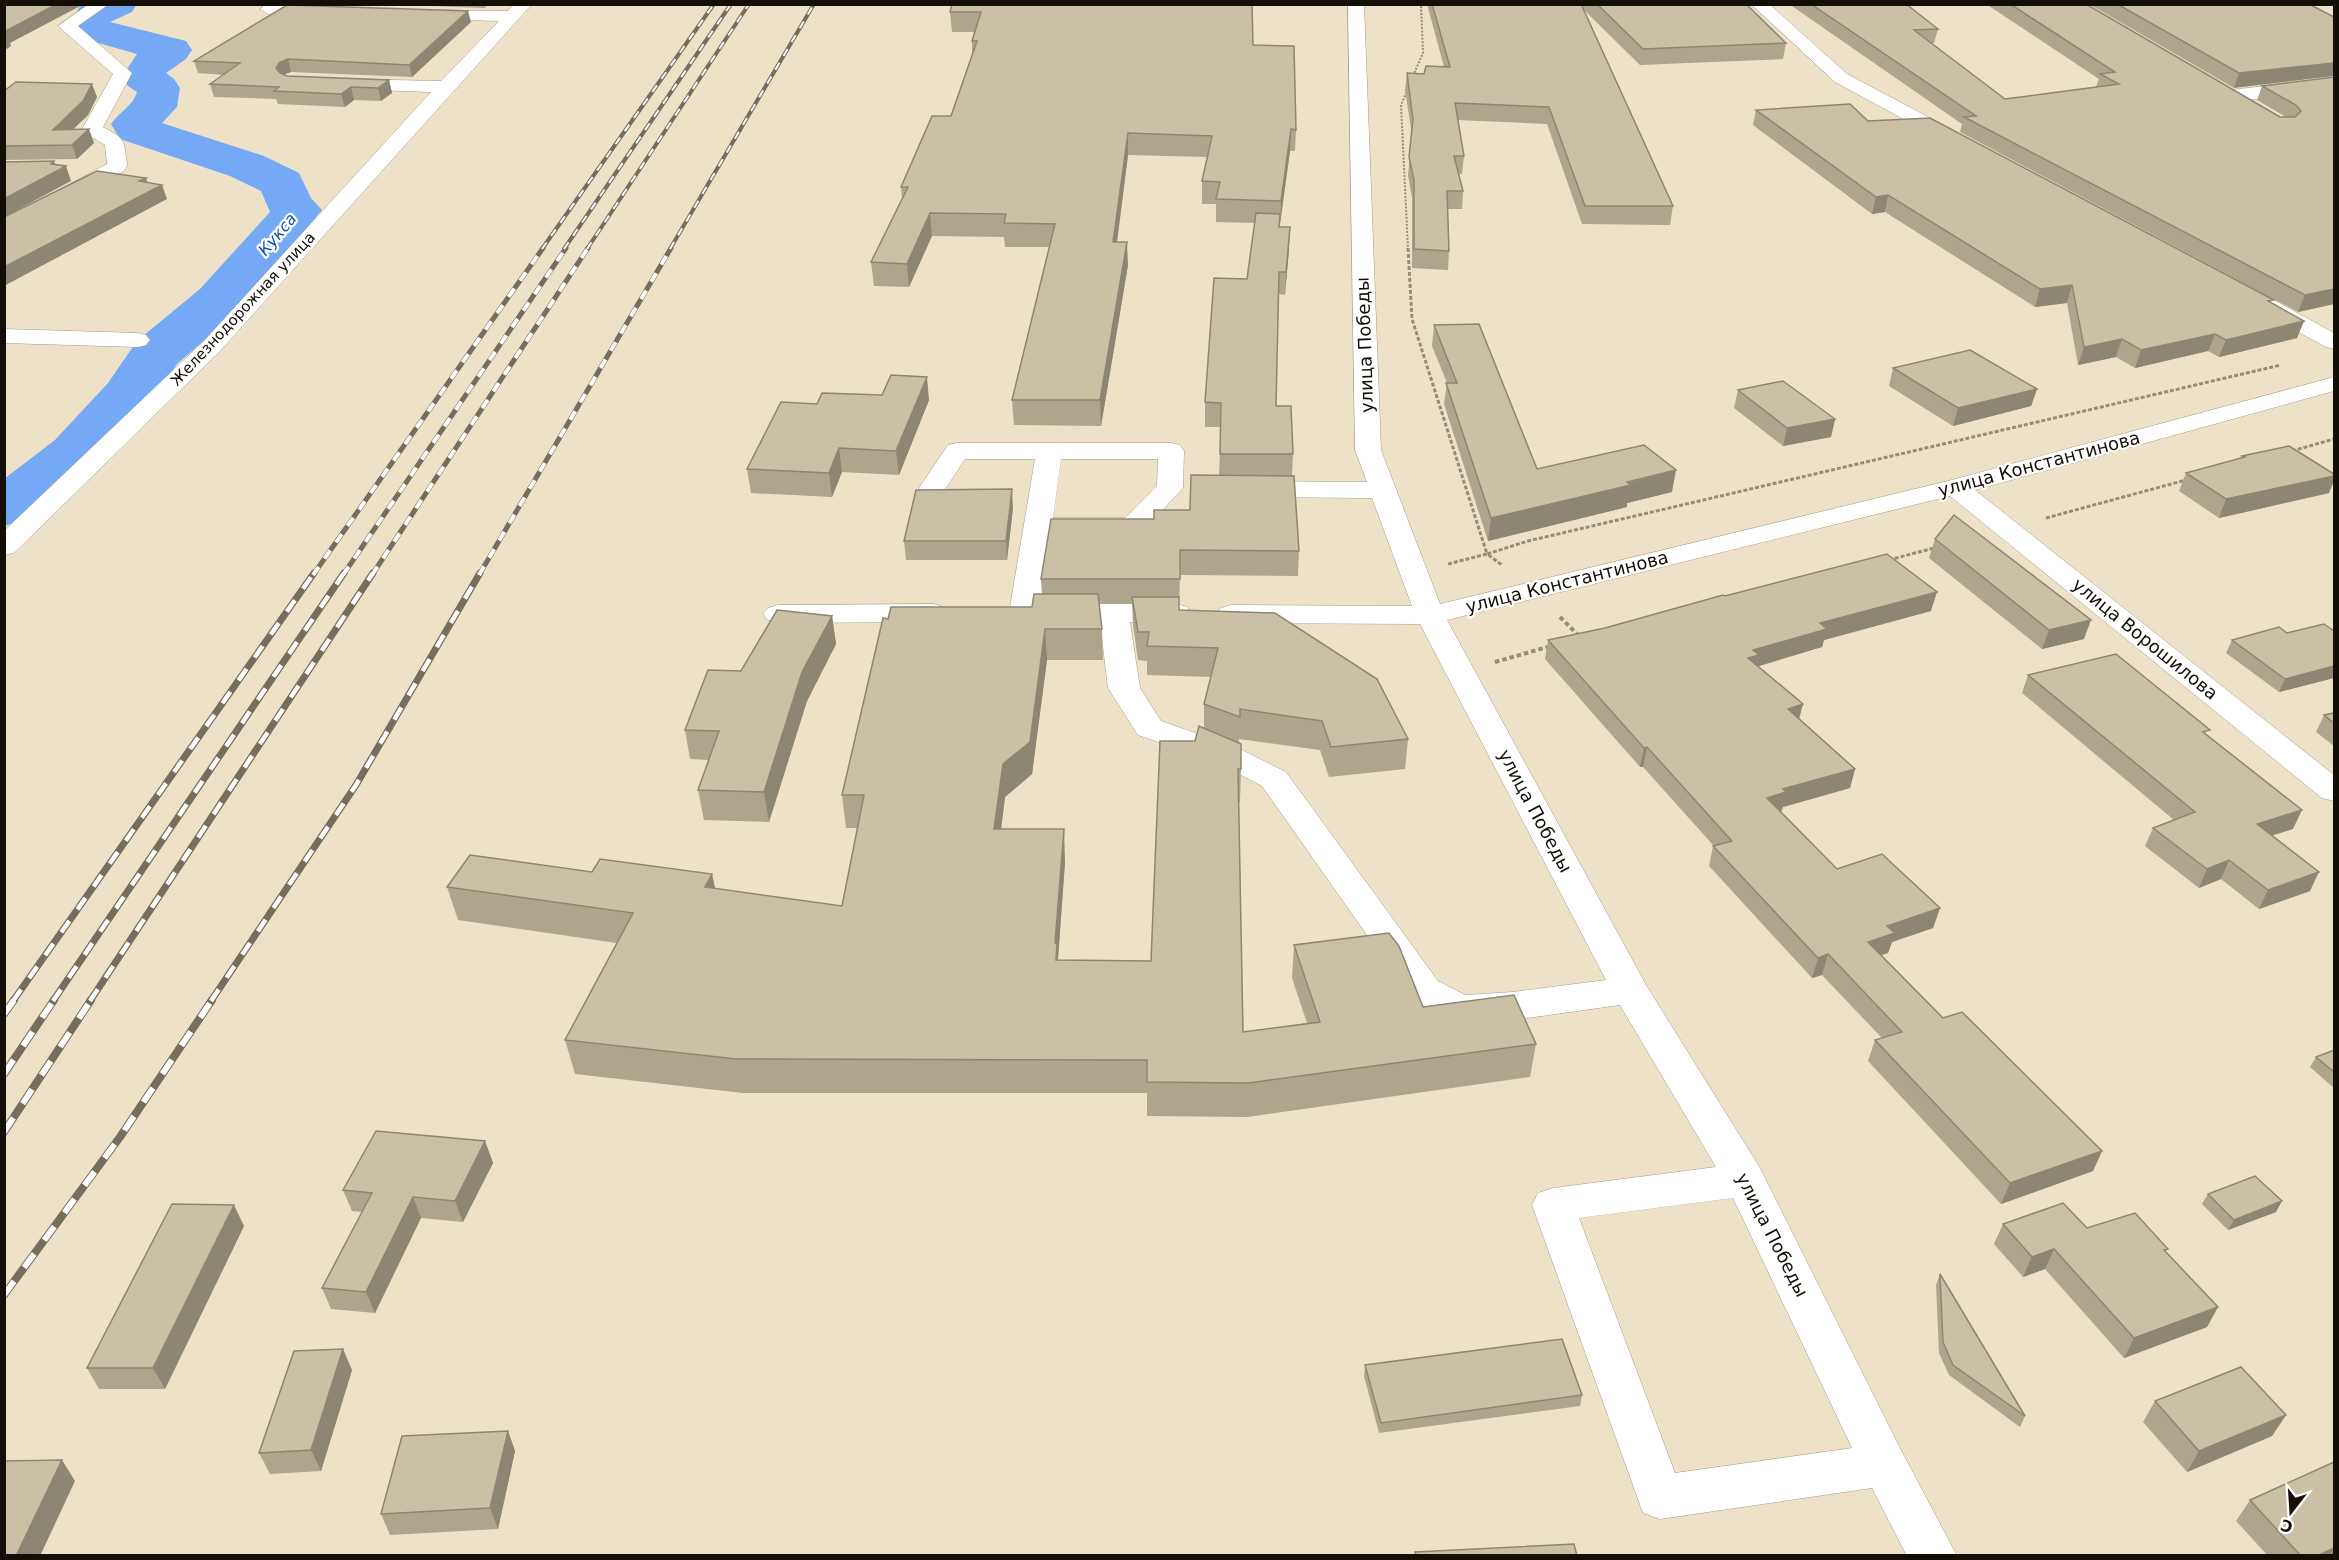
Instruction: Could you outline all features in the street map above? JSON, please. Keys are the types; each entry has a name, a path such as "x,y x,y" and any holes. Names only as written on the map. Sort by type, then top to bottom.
{"street":[{"path":"101,4 67,26 123,73 93,129 115,141 117,167"},
{"name":"улица Победы","path":"1356,4 1368,450 1430,615 1630,990 1745,1180 1884,1465 1933,1556"},
{"path":"1759,4 1841,78 1977,151"},
{"path":"268,9 338,11"},
{"name":"Железнодорожная улица","path":"408,13 519,10"},
{"name":"Железнодорожная улица","path":"4,547 212,346 446,87 519,10"},
{"path":"327,82 446,87"},
{"path":"2231,96 2334,84"},
{"path":"2211,85 2252,108"},
{"path":"72,168 117,167"},
{"path":"4,229 117,167"},
{"path":"2248,296 2333,340"},
{"path":"4,336 138,340"},
{"path":"188,343 212,346"},
{"name":"улица Константинова","path":"1038,526 1013,613 1430,615 1955,487 2334,384"},
{"path":"932,488 957,451 1049,451 1171,451 1182,488 1132,526 1038,526 1049,451"},
{"name":"улица Ворошилова","path":"1955,487 2334,792"},
{"path":"1229,489 1383,490"},
{"path":"778,614 966,613"},
{"path":"1114,613 1124,688 1149,729 1227,755 1274,779 1425,990 1459,1009 1513,1006 1630,990"},
{"path":"1745,1180 1553,1205 1660,1497 1884,1465"}],"path":[{"path":"1413,76 1423,53 1421,4"},
{"path":"1409,86 1401,105 1412,320 1486,554"},
{"path":"1442,566 1528,541 2289,363"},
{"path":"2288,452 2334,440"},
{"path":"2007,529 2196,477"},
{"path":"1887,561 1941,546"},
{"path":"1555,611 1581,638 1570,641"},
{"path":"1493,662 1559,644"}],"building":[{"path":"4,4 57,4 4,32"},
{"path":"952,4 1252,4 1253,45 1294,46 1296,130 1291,129 1281,201 1216,199 1220,182 1202,181 1212,136 1128,133 1113,242 1127,242 1100,400 1012,400 1055,224 1004,223 1006,214 930,213 907,264 871,262 908,187 901,187 932,116 951,116 977,41 972,41 981,12 950,12"},
{"path":"1432,4 1581,4 1673,206 1585,206 1549,107 1455,103 1464,156 1454,156 1463,191 1447,191 1449,251 1414,249 1414,180 1409,157 1413,119 1407,73 1424,74 1426,66 1450,67"},
{"path":"1597,4 1746,4 1786,43 1643,49"},
{"path":"1811,4 1906,4 1938,29 1914,30 2005,99 2119,84 2100,74 2115,72 2010,4 2086,4 2280,117 2295,117 2301,111 2296,105 2262,86 2334,77 2334,289 2305,295 1964,117 1976,116"},
{"path":"2117,4 2309,4 2334,17 2334,63 2239,73"},
{"path":"287,5 468,11 409,65 288,59 280,62 276,68 287,76 389,80 378,88 351,87 341,94 274,91 279,87 210,84 240,63 194,61"},
{"path":"16,82 92,84 83,101 53,130 89,129 72,145 4,146 4,91"},
{"path":"1850,104 1868,121 1930,118 2274,300 2268,301 2304,321 2226,340 2215,334 2141,350 2122,339 2084,347 2072,285 2040,289 1888,195 1876,197 1756,110"},
{"path":"54,161 51,164 66,166 4,199 4,162"},
{"path":"97,171 146,178 139,181 162,185 4,267 4,217"},
{"path":"1256,213 1280,214 1279,227 1290,227 1286,272 1279,272 1276,406 1291,406 1293,454 1220,454 1221,403 1205,402 1214,278 1247,279"},
{"path":"1479,324 1537,469 1644,445 1676,470 1627,482 1631,485 1491,518 1446,383 1457,383 1434,325"},
{"path":"1970,350 2037,389 1958,408 1893,368"},
{"path":"891,375 927,377 896,451 839,448 829,473 747,469 781,402 817,404 822,393 882,395"},
{"path":"1783,381 1835,419 1787,428 1738,390"},
{"path":"2289,446 2334,476 2226,499 2186,473 2245,457 2242,456"},
{"path":"1191,475 1294,476 1299,551 1180,550 1180,579 1041,579 1051,519 1154,519 1154,510 1190,510"},
{"path":"1012,489 1006,541 904,541 916,490"},
{"path":"1954,515 2091,620 2049,630 1935,539"},
{"path":"1887,554 1937,592 1820,623 1827,629 1753,650 1759,655 1748,658 1803,704 1788,709 1855,769 1783,789 1786,792 1767,798 1837,869 1882,854 1940,908 1887,926 1895,933 1868,942 1943,1018 1962,1012 2102,1151 2010,1183 1875,1040 1902,1032 1828,954 1818,958 1713,846 1732,841 1647,747 1644,748 1548,640 1605,628 1723,595"},
{"path":"1034,594 1098,594 1102,629 1045,629 1030,742 1003,764 994,829 1064,829 1055,943 1057,943 1056,960 1151,961 1160,741 1195,741 1199,726 1241,744 1241,769 1238,769 1243,1032 1320,1022 1294,945 1389,933 1399,946 1423,1007 1514,995 1536,1044 1248,1083 1147,1082 1147,1060 736,1059 565,1040 633,913 447,887 470,855 592,872 600,859 712,874 705,887 842,906 864,795 842,795 883,618 888,619 891,607 1032,607"},
{"path":"1132,597 1179,597 1179,610 1275,613 1377,679 1408,739 1331,747 1322,721 1240,709 1240,717 1204,704 1218,648 1147,646 1149,632 1138,632"},
{"path":"777,610 832,616 802,672 764,792 698,790 719,731 685,730 708,670 741,671"},
{"path":"2324,624 2334,631 2334,666 2285,679 2232,640 2279,627 2287,633"},
{"path":"2116,654 2210,730 2203,732 2302,810 2257,824 2319,872 2268,890 2229,860 2207,869 2153,828 2195,812 2028,675"},
{"path":"2334,713 2334,723 2324,715"},
{"path":"2334,1050 2334,1072 2316,1057"},
{"path":"376,1131 485,1141 455,1201 413,1197 366,1292 322,1288 372,1193 343,1190"},
{"path":"2255,1176 2282,1201 2234,1220 2208,1194"},
{"path":"2063,1203 2087,1228 2135,1213 2168,1249 2164,1250 2218,1307 2134,1338 2054,1249 2032,1257 2003,1224"},
{"path":"172,1204 234,1205 153,1368 87,1368"},
{"path":"1940,1274 2025,1416 1953,1365 1943,1342"},
{"path":"1562,1339 1582,1395 1381,1423 1365,1365"},
{"path":"343,1349 311,1450 259,1453 294,1351"},
{"path":"2241,1367 2286,1415 2199,1451 2155,1401"},
{"path":"508,1431 490,1508 381,1514 402,1436"},
{"path":"62,1460 16,1556 4,1556 4,1461"},
{"path":"2334,1462 2334,1548 2317,1556 2301,1556 2250,1500"},
{"path":"1574,1544 1577,1556 1416,1556 1415,1552"}],"waterway":[{"name":"Кукса","path":"4,507 76,453 128,395 157,353 219,300 298,210 290,206 282,183 247,166 136,129 133,124 155,107 159,88 143,77 150,64 171,50 88,28 94,13 118,4"}],"railway":[{"path":"542,249 714,4"},
{"path":"564,249 731,4"},
{"path":"587,249 749,4"},
{"path":"670,249 814,4"},
{"path":"313,575 543,248"},
{"path":"343,575 566,248"},
{"path":"372,575 588,248"},
{"path":"479,575 671,248"},
{"path":"13,1001 314,573"},
{"path":"53,1001 344,573"},
{"path":"90,1001 373,573"},
{"path":"211,1001 356,785 480,573"},
{"path":"4,1014 14,1000"},
{"path":"4,1074 54,1000"},
{"path":"4,1132 91,1000"},
{"path":"4,1295 120,1137 212,1000"}]}
